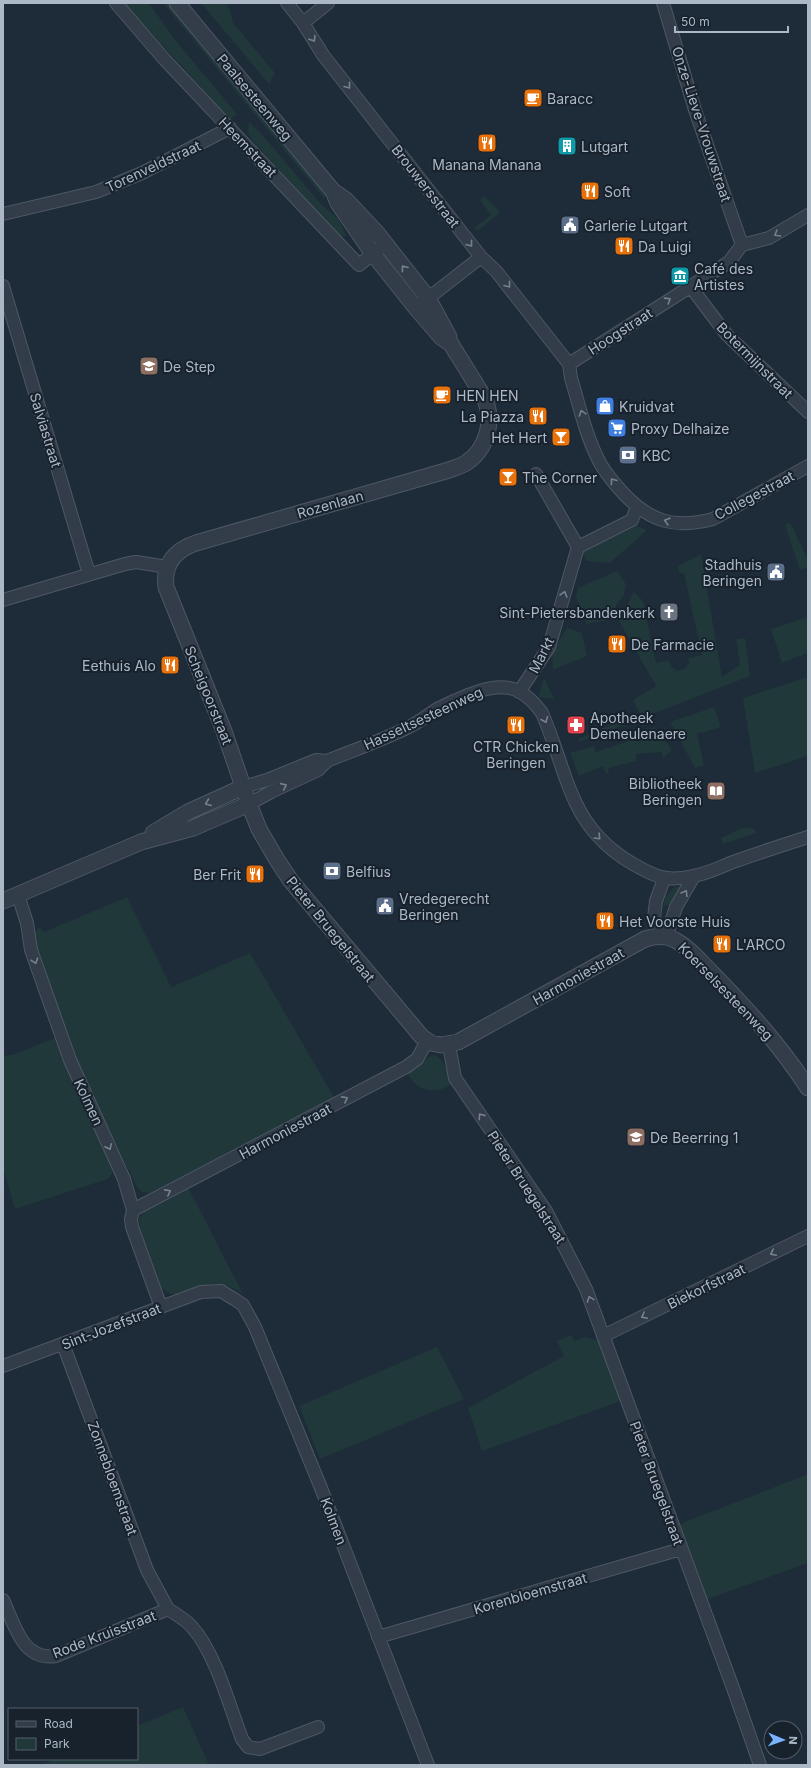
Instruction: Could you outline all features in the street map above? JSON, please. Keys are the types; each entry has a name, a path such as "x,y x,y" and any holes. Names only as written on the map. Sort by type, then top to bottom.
{"street":[{"name":"Heemstraat","path":"116,3 166,60 359,265 385,244"},
{"name":"Paalsesteenweg","path":"177,3 333,191 346,200 385,244 428,298 448,333 451,344 485,399 490,416 487,434"},
{"name":"Brouwersstraat","path":"287,3 303,23 323,55 481,258 496,271 569,364"},
{"path":"303,23 328,3"},
{"name":"Onze-Lieve-Vrouwstraat","path":"663,3 695,110 742,245"},
{"name":"Torenveldstraat","path":"3,214 96,192 142,173 230,128"},
{"name":"Paalsesteenweg","path":"333,191 338,203 373,254 441,337 451,344"},
{"path":"742,245 769,238 808,215"},
{"name":"Hoogstraat","path":"569,364 729,262 742,245"},
{"path":"416,308 481,258"},
{"name":"Salviastraat","path":"3,286 89,574"},
{"name":"Botermijnstraat","path":"690,286 727,335 808,412"},
{"path":"536,474 578,547 632,520 638,507 615,485 599,461 571,378 569,364"},
{"name":"Rozenlaan","path":"167,567 172,557 187,546 448,470 464,464 479,451 487,434"},
{"name":"Collegestraat","path":"638,507 656,518 670,523 700,522 713,519 808,466"},
{"name":"Markt","path":"519,692 549,647 578,547"},
{"path":"3,600 89,574 136,562 167,567"},
{"name":"Scheigoorstraat","path":"167,567 165,578 166,587 221,725 243,787"},
{"name":"Hasseltsesteenweg","path":"3,901 141,842 193,828 249,804 318,770 328,761 410,727 439,708 484,688 494,686 503,687 519,692"},
{"path":"519,692 536,704 542,713 572,796 581,814 593,832 620,856 650,874 664,879 694,876 808,837"},
{"name":"Hasseltsesteenweg","path":"141,842 188,812 243,787 267,780 316,760 328,761"},
{"name":"Pieter Bruegelstraat","path":"243,787 259,829 291,881 399,1012 427,1041"},
{"path":"666,937 676,907 694,876"},
{"name":"Koerselsesteenweg","path":"664,879 656,901 654,918 666,937 674,939 688,949 746,1008 772,1037 808,1088"},
{"name":"Kolmen","path":"18,895 27,923 31,950 70,1060 124,1179 133,1210 131,1219 132,1227 160,1307"},
{"name":"Harmoniestraat","path":"449,1044 458,1042 645,939 656,936 666,937"},
{"path":"427,1041 436,1045 449,1044"},
{"name":"Harmoniestraat","path":"133,1210 406,1067 417,1058 427,1041"},
{"name":"Pieter Bruegelstraat","path":"449,1044 455,1078 546,1211 586,1288 760,1765"},
{"name":"Biekorfstraat","path":"603,1336 808,1236"},
{"name":"Kolmen","path":"220,1291 243,1305 255,1327 321,1488 428,1765"},
{"name":"Sint-Jozefstraat","path":"3,1366 201,1292 220,1291"},
{"name":"Zonnebloemstraat","path":"63,1344 147,1570 168,1609"},
{"name":"Korenbloemstraat","path":"378,1637 682,1549"},
{"name":"Rode Kruisstraat","path":"3,1600 25,1646 36,1655 42,1656 56,1656 168,1609 183,1618 201,1638 214,1664 242,1739 248,1747 260,1749 318,1727"}],"green space":[{"path":"124,3 149,3 176,41 237,114 230,119"},
{"path":"163,3 167,3 327,196 324,198"},
{"path":"201,3 226,3 230,9 233,23 275,73 269,84"},
{"path":"249,122 259,131 321,204 339,220 346,236 344,237 339,235 252,140 248,132"},
{"path":"484,196 500,212 478,231 474,228 491,215 480,200"},
{"path":"790,522 808,560 808,571 807,568 800,570 785,525"},
{"path":"637,526 647,530 610,563 587,561 582,552"},
{"path":"701,554 722,677 740,665 736,639 745,638 750,676 642,718 633,700 656,686 619,621 634,592 643,601 656,663 669,660 671,666 677,671 684,669 689,663 688,658 702,655 684,573 679,573 678,566"},
{"path":"617,571 626,584 624,595 616,605 615,614 612,619 586,624 576,596 578,588"},
{"path":"808,617 808,653 782,663 771,629"},
{"path":"567,628 582,633 587,656 553,670 552,653"},
{"path":"808,677 808,756 755,773 743,698"},
{"path":"544,678 554,699 538,697"},
{"path":"714,707 721,727 697,734 704,765 695,768 670,722"},
{"path":"622,720 624,725 580,742 578,739"},
{"path":"655,727 672,750 663,758 662,752 636,754 636,761 608,768 609,773 606,774 603,766 579,776 570,753 594,746 596,752 628,741 626,735"},
{"path":"747,827 754,829 756,833 723,844 721,838"},
{"path":"675,886 683,887 669,905 663,906 666,896"},
{"path":"127,897 171,987 250,953 335,1099 149,1193 142,1192 137,1187 74,1059 34,945 33,935 37,929 40,928 44,932"},
{"path":"57,1037 113,1166 112,1174 108,1179 15,1209 3,1169 3,1056 15,1054"},
{"path":"432,1055 436,1056 443,1062 447,1071 452,1084 446,1088 439,1090 426,1090 415,1084 407,1072"},
{"path":"189,1189 243,1294 231,1287 221,1284 210,1285 179,1294 166,1292 161,1286 140,1228 139,1218 144,1212"},
{"path":"571,1335 574,1341 585,1337 599,1341 621,1401 482,1451 468,1408 564,1356 557,1341"},
{"path":"437,1347 464,1399 320,1459 299,1406"},
{"path":"808,1474 808,1563 707,1599 680,1524"},
{"path":"183,1707 209,1765 42,1765 53,1760 138,1760 138,1726"}],"place":[{"name":"Baracc","path":"533,98"},
{"name":"Manana Manana","path":"487,143"},
{"name":"Lutgart","path":"567,146"},
{"name":"Soft","path":"590,191"},
{"name":"Garlerie Lutgart","path":"570,225"},
{"name":"Da Luigi","path":"624,246"},
{"name":"Café des Artistes","path":"680,276"},
{"name":"De Step","path":"149,366"},
{"name":"HEN HEN","path":"442,395"},
{"name":"Kruidvat","path":"605,406"},
{"name":"La Piazza","path":"538,416"},
{"name":"Proxy Delhaize","path":"617,428"},
{"name":"Het Hert","path":"561,437"},
{"name":"KBC","path":"628,455"},
{"name":"The Corner","path":"508,477"},
{"name":"Stadhuis Beringen","path":"776,572"},
{"name":"Sint-Pietersbandenkerk","path":"669,612"},
{"name":"De Farmacie","path":"617,644"},
{"name":"Eethuis Alo","path":"170,665"},
{"name":"CTR Chicken Beringen","path":"516,725"},
{"name":"Apotheek Demeulenaere","path":"576,725"},
{"name":"Bibliotheek Beringen","path":"716,791"},
{"name":"Belfius","path":"332,871"},
{"name":"Ber Frit","path":"255,874"},
{"name":"Vredegerecht Beringen","path":"385,906"},
{"name":"Het Voorste Huis","path":"605,921"},
{"name":"L'ARCO","path":"722,944"},
{"name":"De Beerring 1","path":"636,1137"}]}
